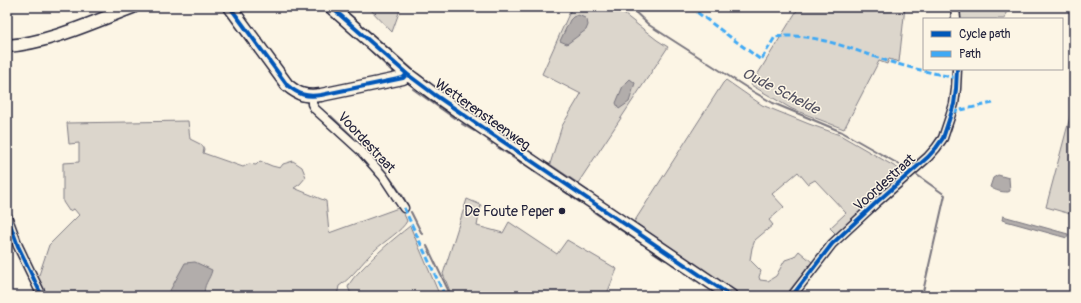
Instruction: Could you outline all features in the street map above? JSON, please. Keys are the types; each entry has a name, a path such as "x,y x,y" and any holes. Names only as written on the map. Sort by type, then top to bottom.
{"street":[{"path":"7,46 23,45 42,40 133,7"},
{"path":"230,7 287,85 299,94 312,96 403,78 407,74"},
{"name":"Wetterensteenweg","path":"331,7 407,74 465,116 731,296"},
{"path":"955,7 956,18"},
{"name":"Voordestraat","path":"792,296 832,244 936,148 943,138 953,108 957,70"},
{"name":"Voordestraat","path":"312,96 312,104 316,109 361,151 383,176 404,208"},
{"path":"7,216 18,246 42,296"}],"shaded area":[{"path":"368,7 401,7 392,32"},
{"path":"572,7 615,7 668,47 578,183 550,164 562,126 581,94 542,74"},
{"path":"799,7 905,7 899,62 889,59 887,64 879,61 844,129 792,109 751,85"},
{"path":"958,7 1007,7 1005,18 958,18"},
{"path":"578,15 587,20 588,25 586,30 567,44 560,41 570,20"},
{"path":"630,79 635,83 629,102 619,109 616,103 623,86"},
{"path":"726,80 762,105 840,135 906,173 837,235 830,228 846,213 815,180 808,184 798,172 772,194 784,207 769,220 773,225 755,240 752,248 750,260 761,271 759,277 760,280 768,281 776,276 785,260 794,257 799,251 812,262 785,296 742,296 634,222"},
{"path":"1074,102 1074,215 1046,207"},
{"path":"188,121 190,139 202,145 204,149 203,153 243,167 249,164 256,165 260,161 280,168 283,164 293,161 302,167 306,177 294,188 326,201 329,233 401,207 407,221 401,229 375,250 349,278 339,286 337,296 45,296 37,281 49,245 79,215 74,209 69,211 63,202 63,163 79,162 79,143 69,144 67,123"},
{"path":"998,175 1009,178 1010,191 1001,191 990,187 993,178"},
{"path":"467,199 481,205 477,226 503,233 509,222 557,254 567,240 617,269 606,296 452,296 443,274"},
{"path":"1003,216 1068,234 1067,238 1002,220"},
{"path":"410,226 440,296 358,296 350,292 348,287 355,276 379,252"},
{"path":"195,262 212,270 205,286 205,296 167,296 185,263"}],"waterway":[{"path":"341,7 413,70"},
{"name":"Oude Schelde","path":"630,7 649,25 752,91 773,103 842,132 909,170"},
{"path":"340,23 365,45"},
{"path":"372,52 393,72"},
{"path":"418,74 433,86"},
{"path":"413,89 454,118"},
{"path":"466,108 541,160"},
{"path":"331,116 353,137"},
{"path":"462,124 474,131"},
{"path":"488,141 492,144"},
{"path":"359,143 385,172"},
{"path":"497,147 508,154"},
{"path":"512,157 521,163"},
{"path":"548,164 588,191"},
{"path":"533,171 568,194"},
{"name":"Oude Schelde","path":"917,175 945,195 922,296"},
{"path":"390,178 408,206"},
{"path":"572,197 581,203"},
{"path":"591,210 607,221"},
{"path":"411,212 422,234"},
{"path":"610,223 642,244"},
{"path":"427,246 451,296"},
{"path":"650,250 665,260"},
{"path":"672,264 678,268"},
{"path":"683,272 695,281"}],"marked path":[{"path":"690,7 761,60 775,37 805,37 835,44 902,65 957,78"},
{"path":"952,112 993,103"},
{"path":"404,208 445,296"}],"cycle path":[{"path":"230,7 287,85 299,93 311,96 321,95 403,78 407,74"},
{"path":"331,7 407,74 435,95 731,296"},
{"path":"792,296 832,244 936,148 943,138 954,104 957,70"},
{"path":"7,216 18,246 42,296"}],"place":[{"name":"De Foute Peper","path":"562,211"}]}
